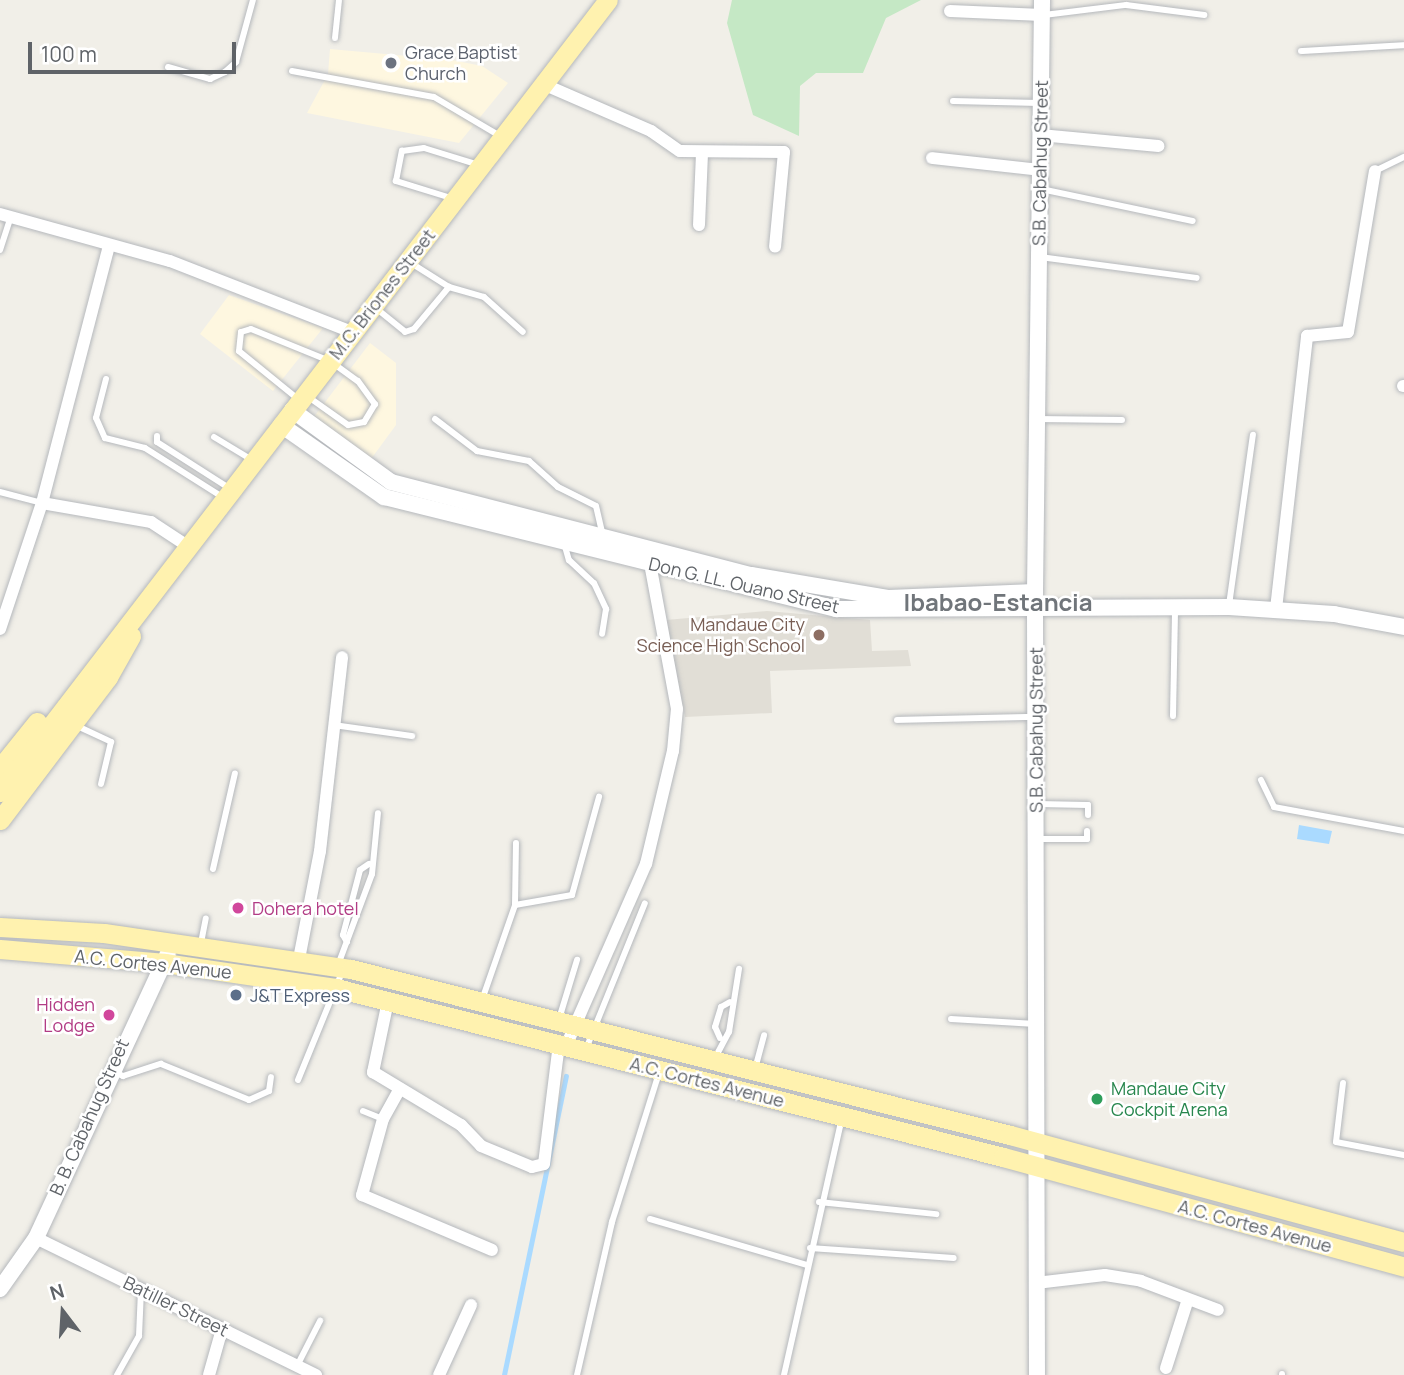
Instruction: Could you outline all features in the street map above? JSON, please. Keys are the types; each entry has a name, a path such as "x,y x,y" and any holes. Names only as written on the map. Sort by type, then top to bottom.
{"main road":[{"name":"M.C. Briones Street","path":"0,792 294,407 375,307 608,0"},
{"name":"M.C. Briones Street","path":"0,820 108,677 157,589"},
{"name":"M.C. Briones Street","path":"0,768 88,657 157,589"},
{"name":"A.C. Cortes Avenue","path":"3,926 201,945 341,967 832,1089 1404,1242"},
{"name":"A.C. Cortes Avenue","path":"0,949 165,963 336,988 1034,1166 1404,1266"},
{"path":"832,1089 834,1114"},
{"path":"1244,1223 1250,1200"}],"street":[{"path":"950,11 1042,7"},
{"name":"S.B. Cabahug Street","path":"1037,1375 1034,1166 1035,592 1042,7"},
{"path":"543,84 651,131 680,151 784,152 775,247"},
{"path":"1040,135 1158,146"},
{"path":"699,225 702,152"},
{"path":"932,158 1040,170"},
{"path":"1276,609 1307,336 1348,332 1375,171"},
{"path":"6,216 170,261 355,333"},
{"path":"0,629 42,503 109,246"},
{"name":"Don G. LL. Ouano Street","path":"294,407 391,482 536,527 602,537 714,573"},
{"path":"42,503 151,522 189,547"},
{"name":"Don G. LL. Ouano Street","path":"536,527 563,541 650,563 838,594 888,605 1035,610 1175,610 1229,607 1276,609 1404,627"},
{"path":"388,1001 373,1072 398,1092 461,1125 481,1146 539,1166 563,1045 646,864 673,751 677,709 650,563"},
{"name":"Don G. LL. Ouano Street","path":"888,605 1035,592"},
{"path":"299,959 320,851 331,724 342,657"},
{"name":"B. B. Cabahug Street","path":"0,1289 36,1238 109,1070 174,942"},
{"path":"398,1092 383,1119 362,1195 492,1250"},
{"name":"Batiller Street","path":"36,1238 316,1375"},
{"path":"1036,1283 1105,1275 1218,1310"},
{"path":"1166,1368 1188,1299"},
{"path":"439,1375 471,1306"},
{"path":"208,1375 222,1329"}],"lane":[{"path":"167,67 210,79 225,72 236,62 253,0"},
{"path":"335,38 339,0"},
{"path":"1042,7 1126,5 1205,15"},
{"path":"1301,51 1404,45"},
{"path":"292,71 434,97 502,137"},
{"path":"953,101 1040,103"},
{"path":"455,200 397,181 402,151 424,148 480,166"},
{"path":"1375,171 1404,157"},
{"path":"1039,188 1194,220"},
{"path":"0,250 6,216"},
{"path":"1039,257 1197,278"},
{"path":"409,262 449,287 484,297 523,332"},
{"path":"375,307 405,332 449,287"},
{"path":"251,329 330,361 373,395 364,422 340,422 294,407 239,351 238,336 251,329"},
{"path":"106,379 98,430 145,448 229,494"},
{"path":"435,419 477,451 529,461 558,486 596,506 604,519 602,537"},
{"path":"1039,419 1122,420"},
{"path":"1229,607 1253,435"},
{"path":"157,436 157,442 229,494"},
{"path":"214,437 254,461"},
{"path":"0,492 42,503"},
{"path":"563,541 569,560 594,583 606,609 602,634"},
{"path":"1173,716 1175,610"},
{"path":"897,720 1036,717"},
{"path":"73,724 111,742 101,784"},
{"path":"331,724 412,736"},
{"path":"213,869 235,773"},
{"path":"1261,780 1274,807 1404,831"},
{"path":"515,905 572,895 599,797"},
{"path":"1036,804 1087,805 1087,815"},
{"path":"347,942 359,917 378,813"},
{"path":"1036,839 1087,839 1087,831"},
{"path":"481,1002 515,905 516,843"},
{"path":"298,1080 336,988 347,942 348,914 360,870 369,864"},
{"path":"574,1024 645,903"},
{"path":"348,914 359,917"},
{"path":"201,945 206,918"},
{"path":"578,960 574,1024 586,1051"},
{"path":"720,1038 729,1032 730,1002 739,969"},
{"path":"714,1060 720,1038 715,1027 721,1007 730,1002"},
{"path":"951,1019 1036,1024"},
{"path":"754,1070 764,1035"},
{"path":"109,1070 123,1076 161,1064 249,1100 269,1091 271,1077"},
{"path":"577,1375 612,1222 660,1070"},
{"path":"1343,1083 1336,1142 1404,1155"},
{"path":"363,1111 383,1119"},
{"path":"784,1375 834,1114"},
{"path":"819,1202 936,1214"},
{"path":"650,1219 807,1265"},
{"path":"810,1248 954,1258"},
{"path":"117,1375 139,1336 141,1289"},
{"path":"297,1366 320,1321"}],"shaded area":[{"path":"330,49 452,60 482,66 508,83 459,143 307,113 328,74"},
{"path":"229,295 323,328 273,391 200,334"},
{"path":"370,343 396,363 396,425 371,459 313,418"},
{"path":"767,611 870,620 872,651 908,650 911,666 770,671 772,713 685,717 666,620"}],"green space":[{"path":"732,0 921,0 886,18 863,73 816,73 800,86 799,136 753,115 727,23"}],"water":[{"path":"1299,825 1332,831 1329,844 1297,839"}],"waterway":[{"path":"504,1375 566,1076"}],"place":[{"name":"Grace Baptist Church","path":"391,63"},
{"name":"Mandaue City Science High School","path":"819,635"},
{"name":"Dohera hotel","path":"238,908"},
{"name":"J&T Express","path":"236,995"},
{"name":"Hidden Lodge","path":"109,1015"},
{"name":"Mandaue City Cockpit Arena","path":"1097,1099"}],"district":[{"name":"Ibabao-Estancia","path":"998,602"}]}
